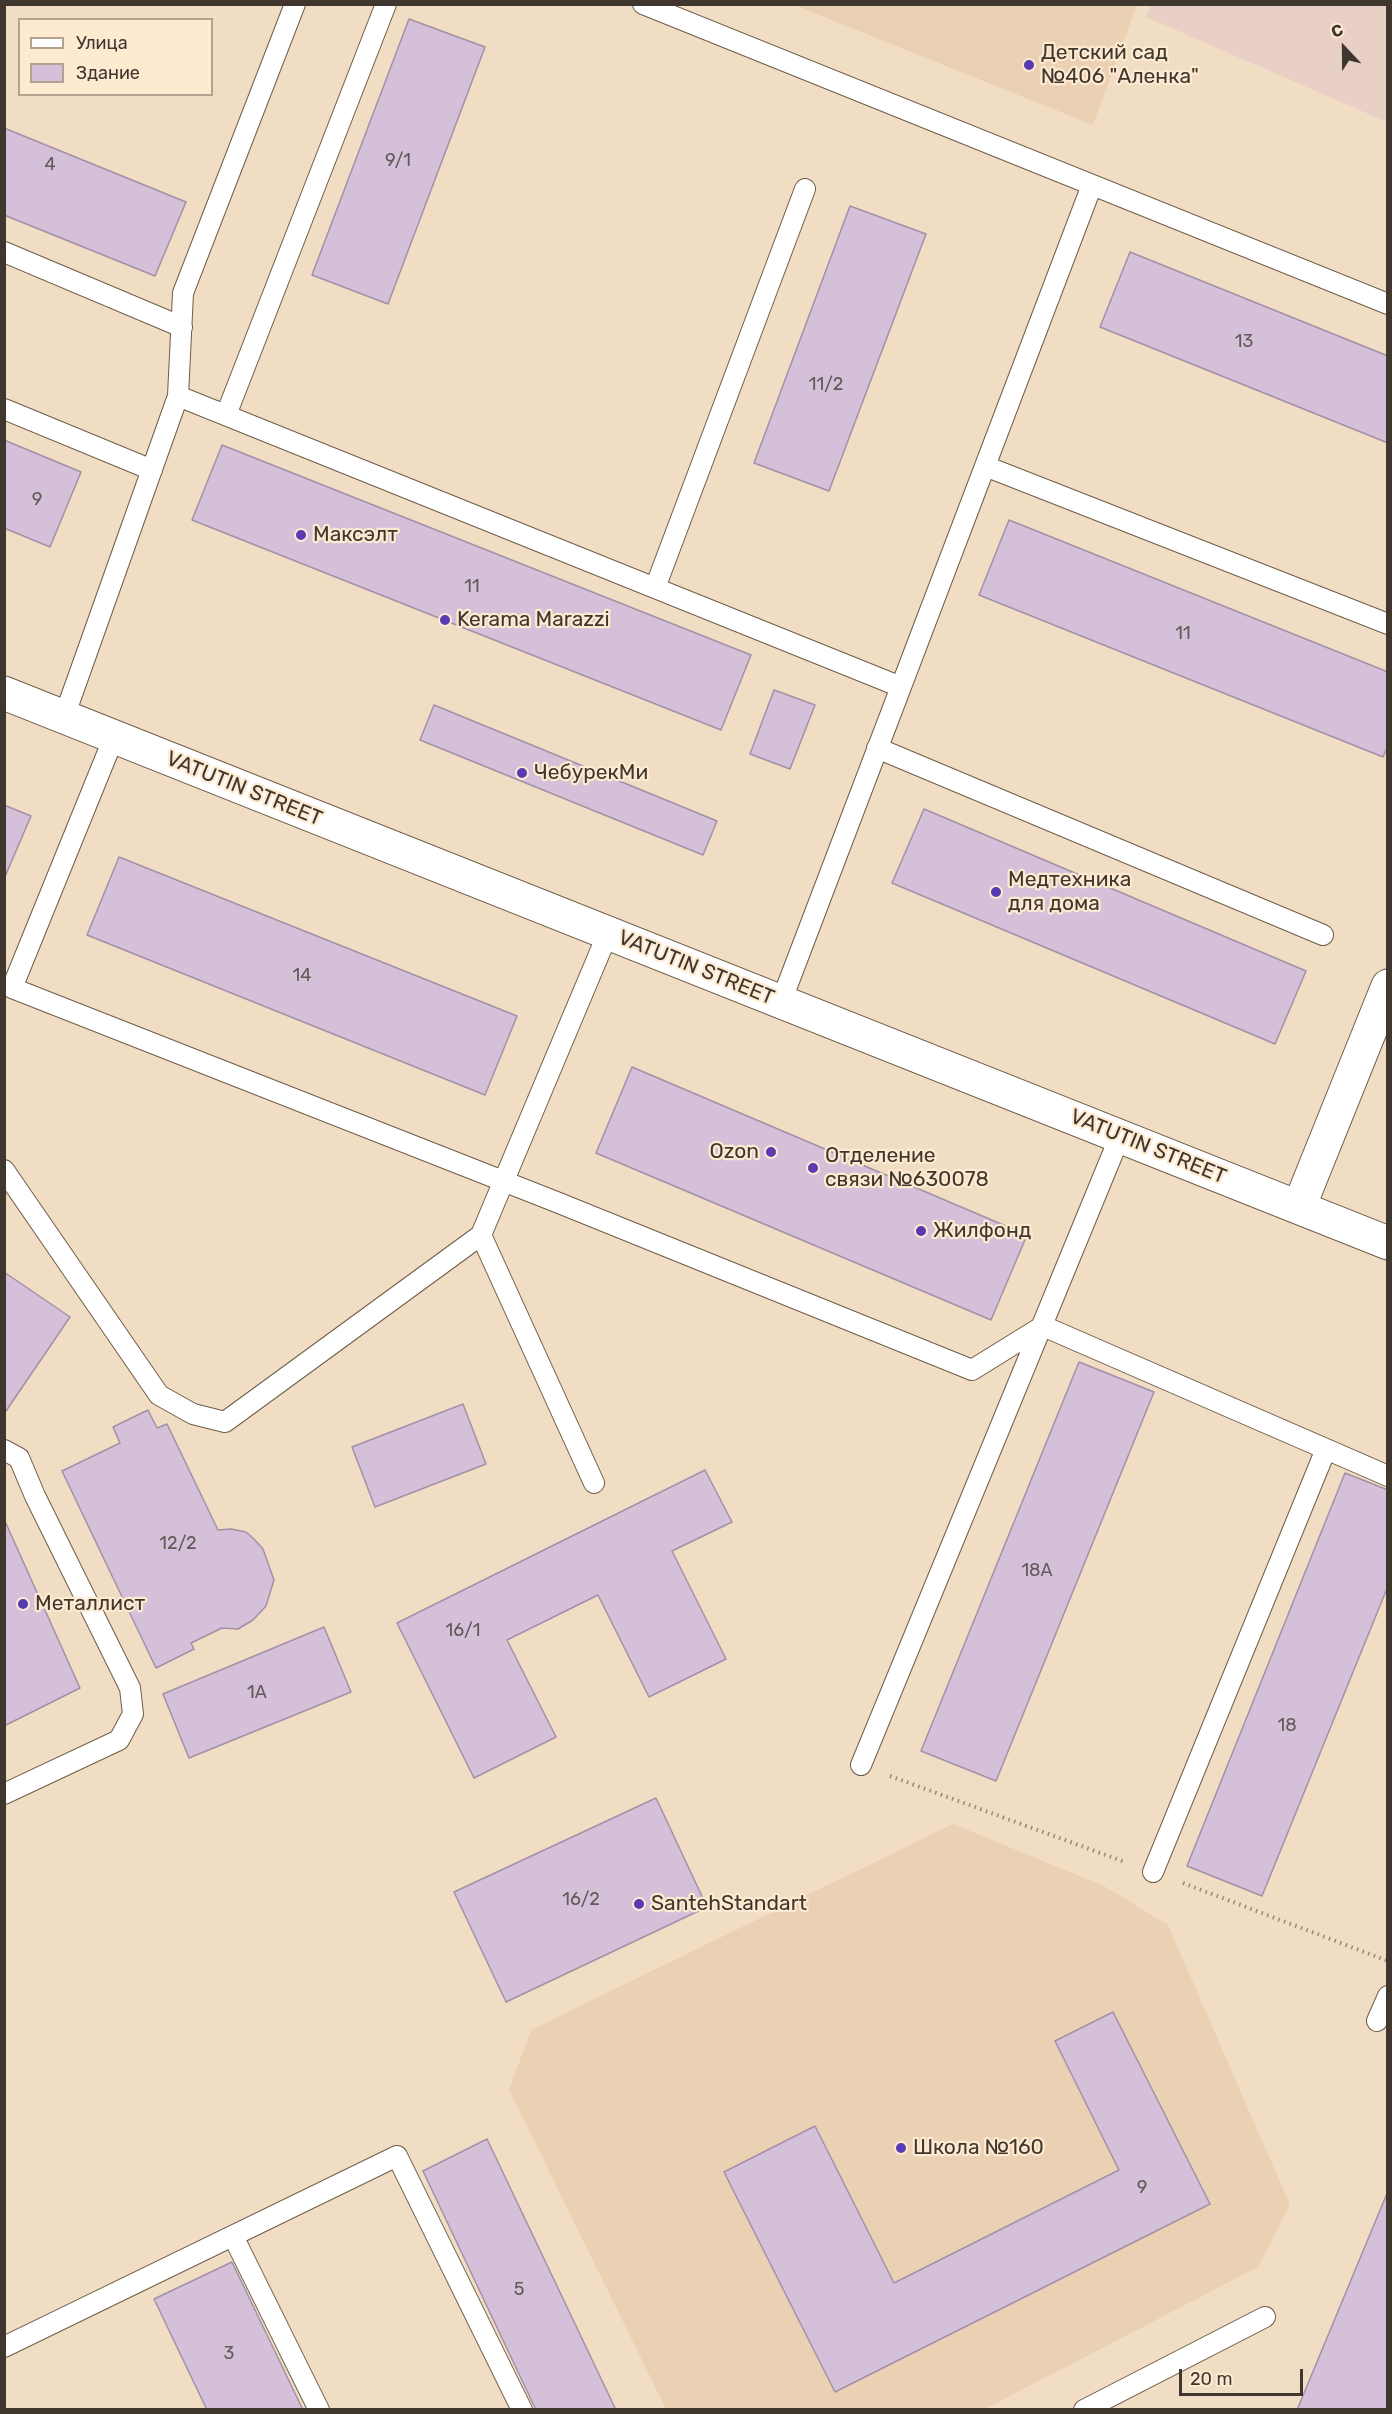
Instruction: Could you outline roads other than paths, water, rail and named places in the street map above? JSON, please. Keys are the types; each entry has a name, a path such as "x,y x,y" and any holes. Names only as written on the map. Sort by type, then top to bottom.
{"main road":[{"name":"VATUTIN STREET","path":"4,693 1388,1243"},
{"path":"1299,1207 1388,986"}],"lane":[{"path":"64,717 178,396 183,293 295,4"},
{"path":"226,415 386,4"},
{"path":"643,4 1388,304"},
{"path":"781,1002 1092,185"},
{"path":"656,588 805,189"},
{"path":"4,252 182,327"},
{"path":"178,396 901,687"},
{"path":"4,408 152,470"},
{"path":"985,466 1388,624"},
{"path":"114,737 7,992 504,1182 972,1370 1043,1326"},
{"path":"878,748 1323,935"},
{"path":"4,1170 159,1395 193,1414 225,1422 481,1235 608,933"},
{"path":"861,1765 1120,1136"},
{"path":"481,1235 594,1483"},
{"path":"1043,1326 1388,1476"},
{"path":"1153,1872 1326,1449"},
{"path":"4,1450 20,1458 35,1496 130,1688 133,1714 119,1740 4,1794"},
{"path":"1377,2021 1388,1996"},
{"path":"4,2347 397,2156 522,2409"},
{"path":"232,2236 319,2409"},
{"path":"1084,2409 1265,2317"}],"place":[{"name":"Детский сад №406 \"Аленка\"","path":"1029,65"},
{"name":"Максэлт","path":"301,535"},
{"name":"Kerama Marazzi","path":"445,620"},
{"name":"ЧебурекМи","path":"522,773"},
{"name":"Медтехника для дома","path":"996,892"},
{"name":"Ozon","path":"771,1152"},
{"name":"Отделение связи №630078","path":"813,1168"},
{"name":"Жилфонд","path":"921,1231"},
{"name":"Металлист","path":"23,1604"},
{"name":"SantehStandart","path":"639,1904"},
{"name":"Школа №160","path":"901,2148"}]}
